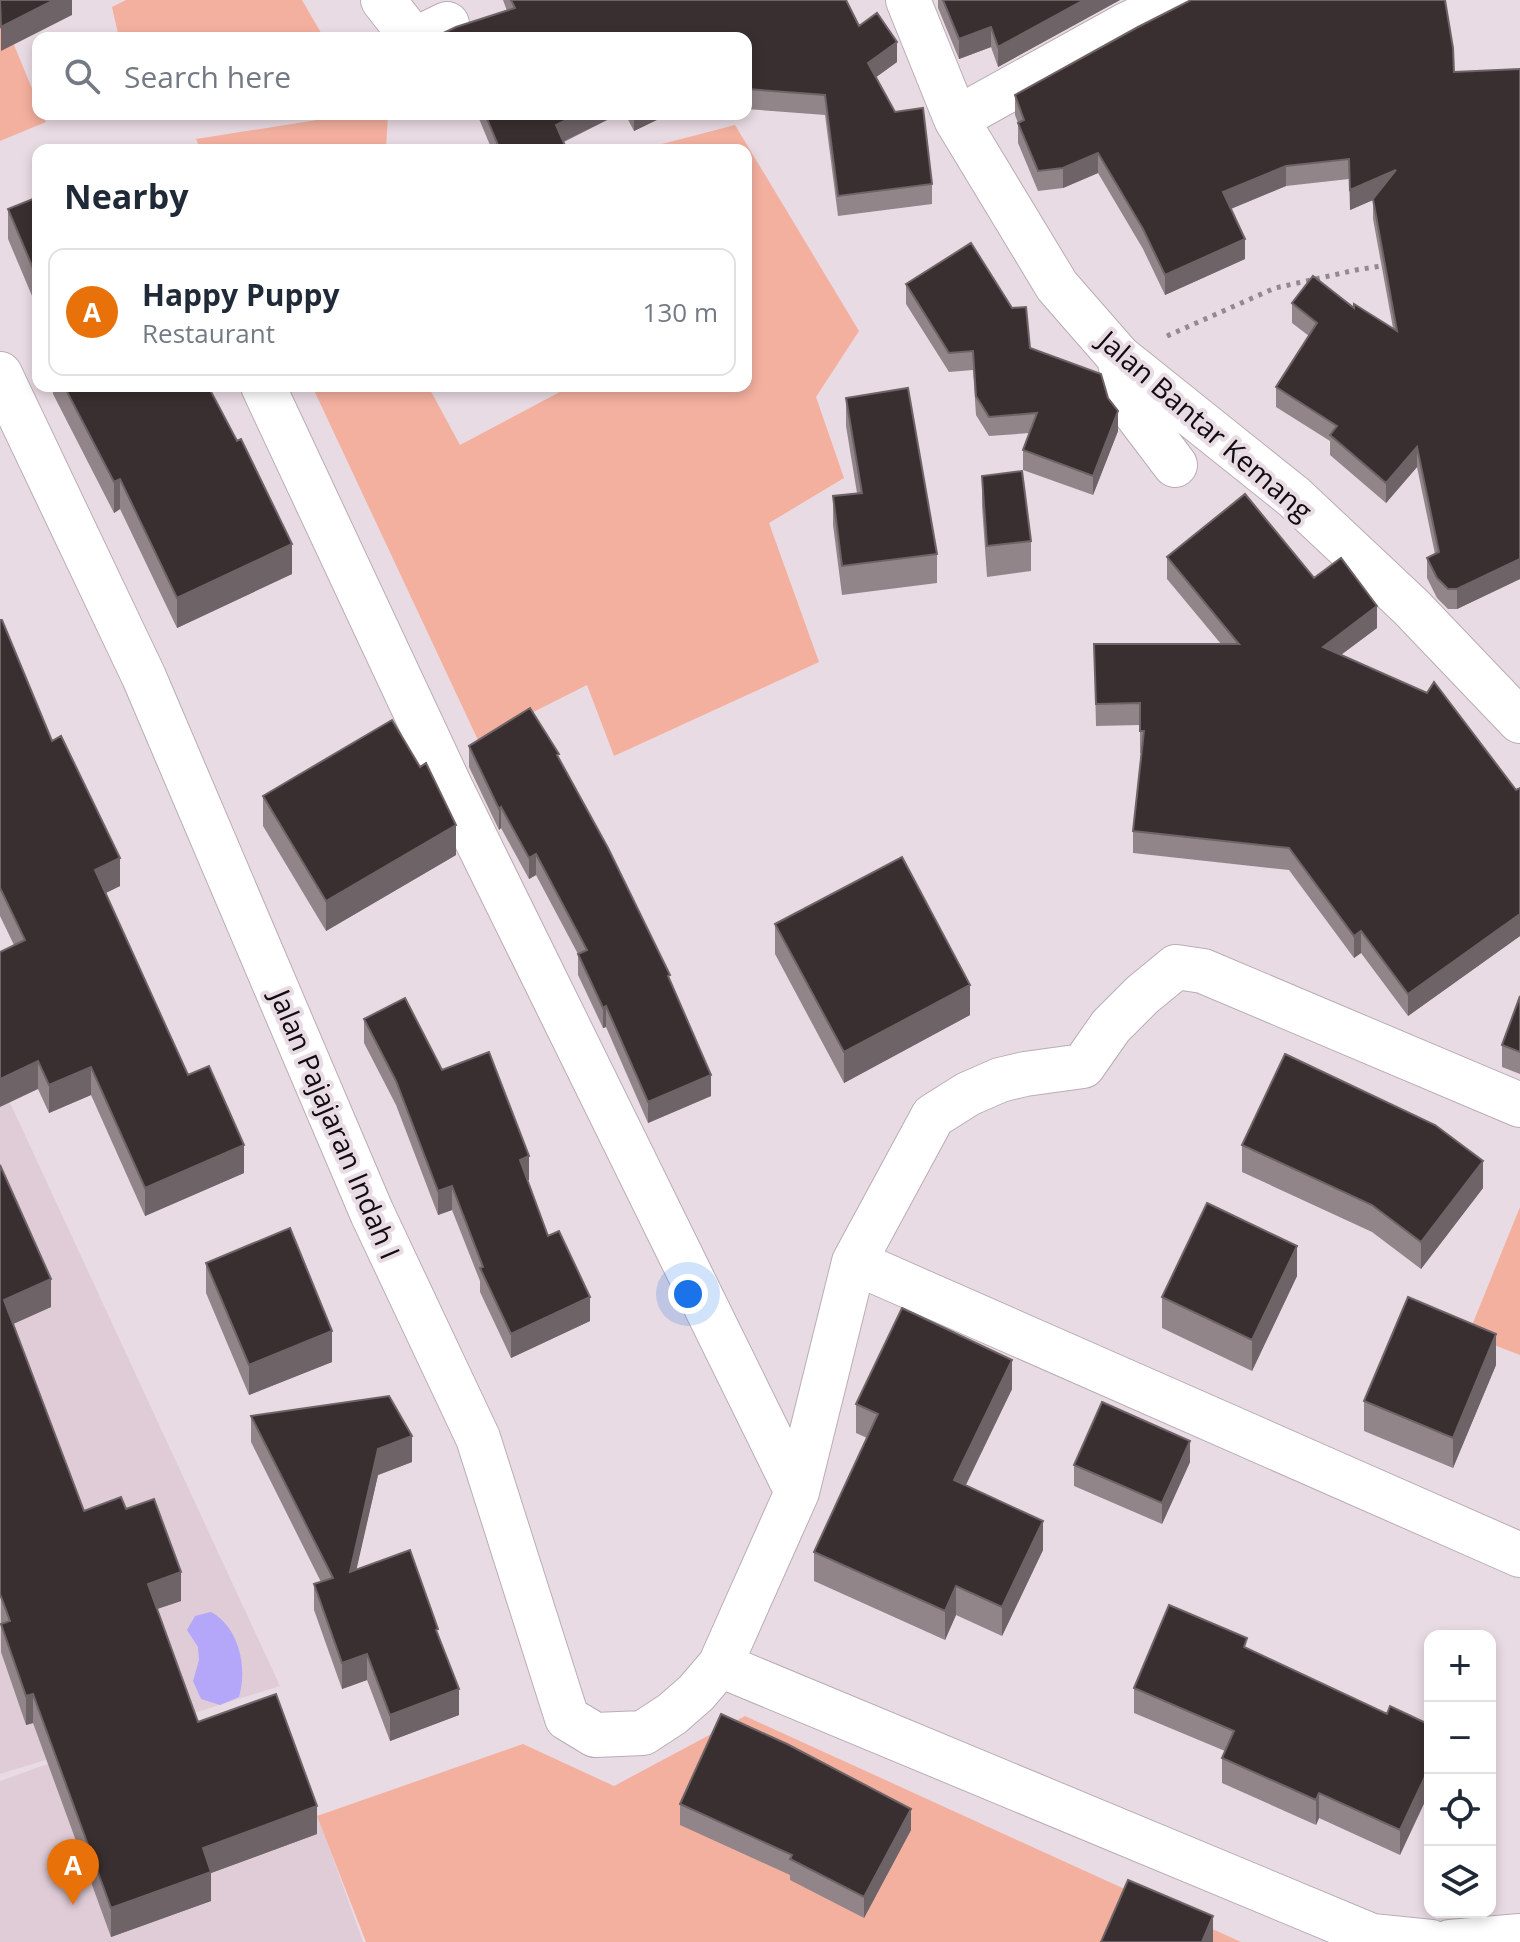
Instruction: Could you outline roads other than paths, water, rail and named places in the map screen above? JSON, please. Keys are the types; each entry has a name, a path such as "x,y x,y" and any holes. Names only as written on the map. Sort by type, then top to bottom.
{"street":[{"path":"383,0 408,32"},
{"name":"Jalan Bantar Kemang","path":"908,0 956,119 1057,286 1119,357 1294,497 1411,607 1520,721"},
{"path":"956,119 1177,0"},
{"path":"430,32 447,24"},
{"path":"1119,357 1128,403 1175,465"},
{"name":"Jalan Pajajaran Indah I","path":"0,374 144,677 372,1213 478,1438 567,1718 595,1735 643,1733 696,1693 720,1665 797,1492 854,1262 933,1116 968,1094 1000,1080 1083,1066 1111,1026 1176,967 1203,971 1520,1105"},
{"path":"266,392 450,786 797,1492"},
{"path":"854,1262 1520,1555"},
{"path":"720,1665 1372,1936 1431,1942"},
{"path":"1450,1942 1520,1936"}],"place":[{"name":"Happy Puppy","path":"73,1905"}]}
